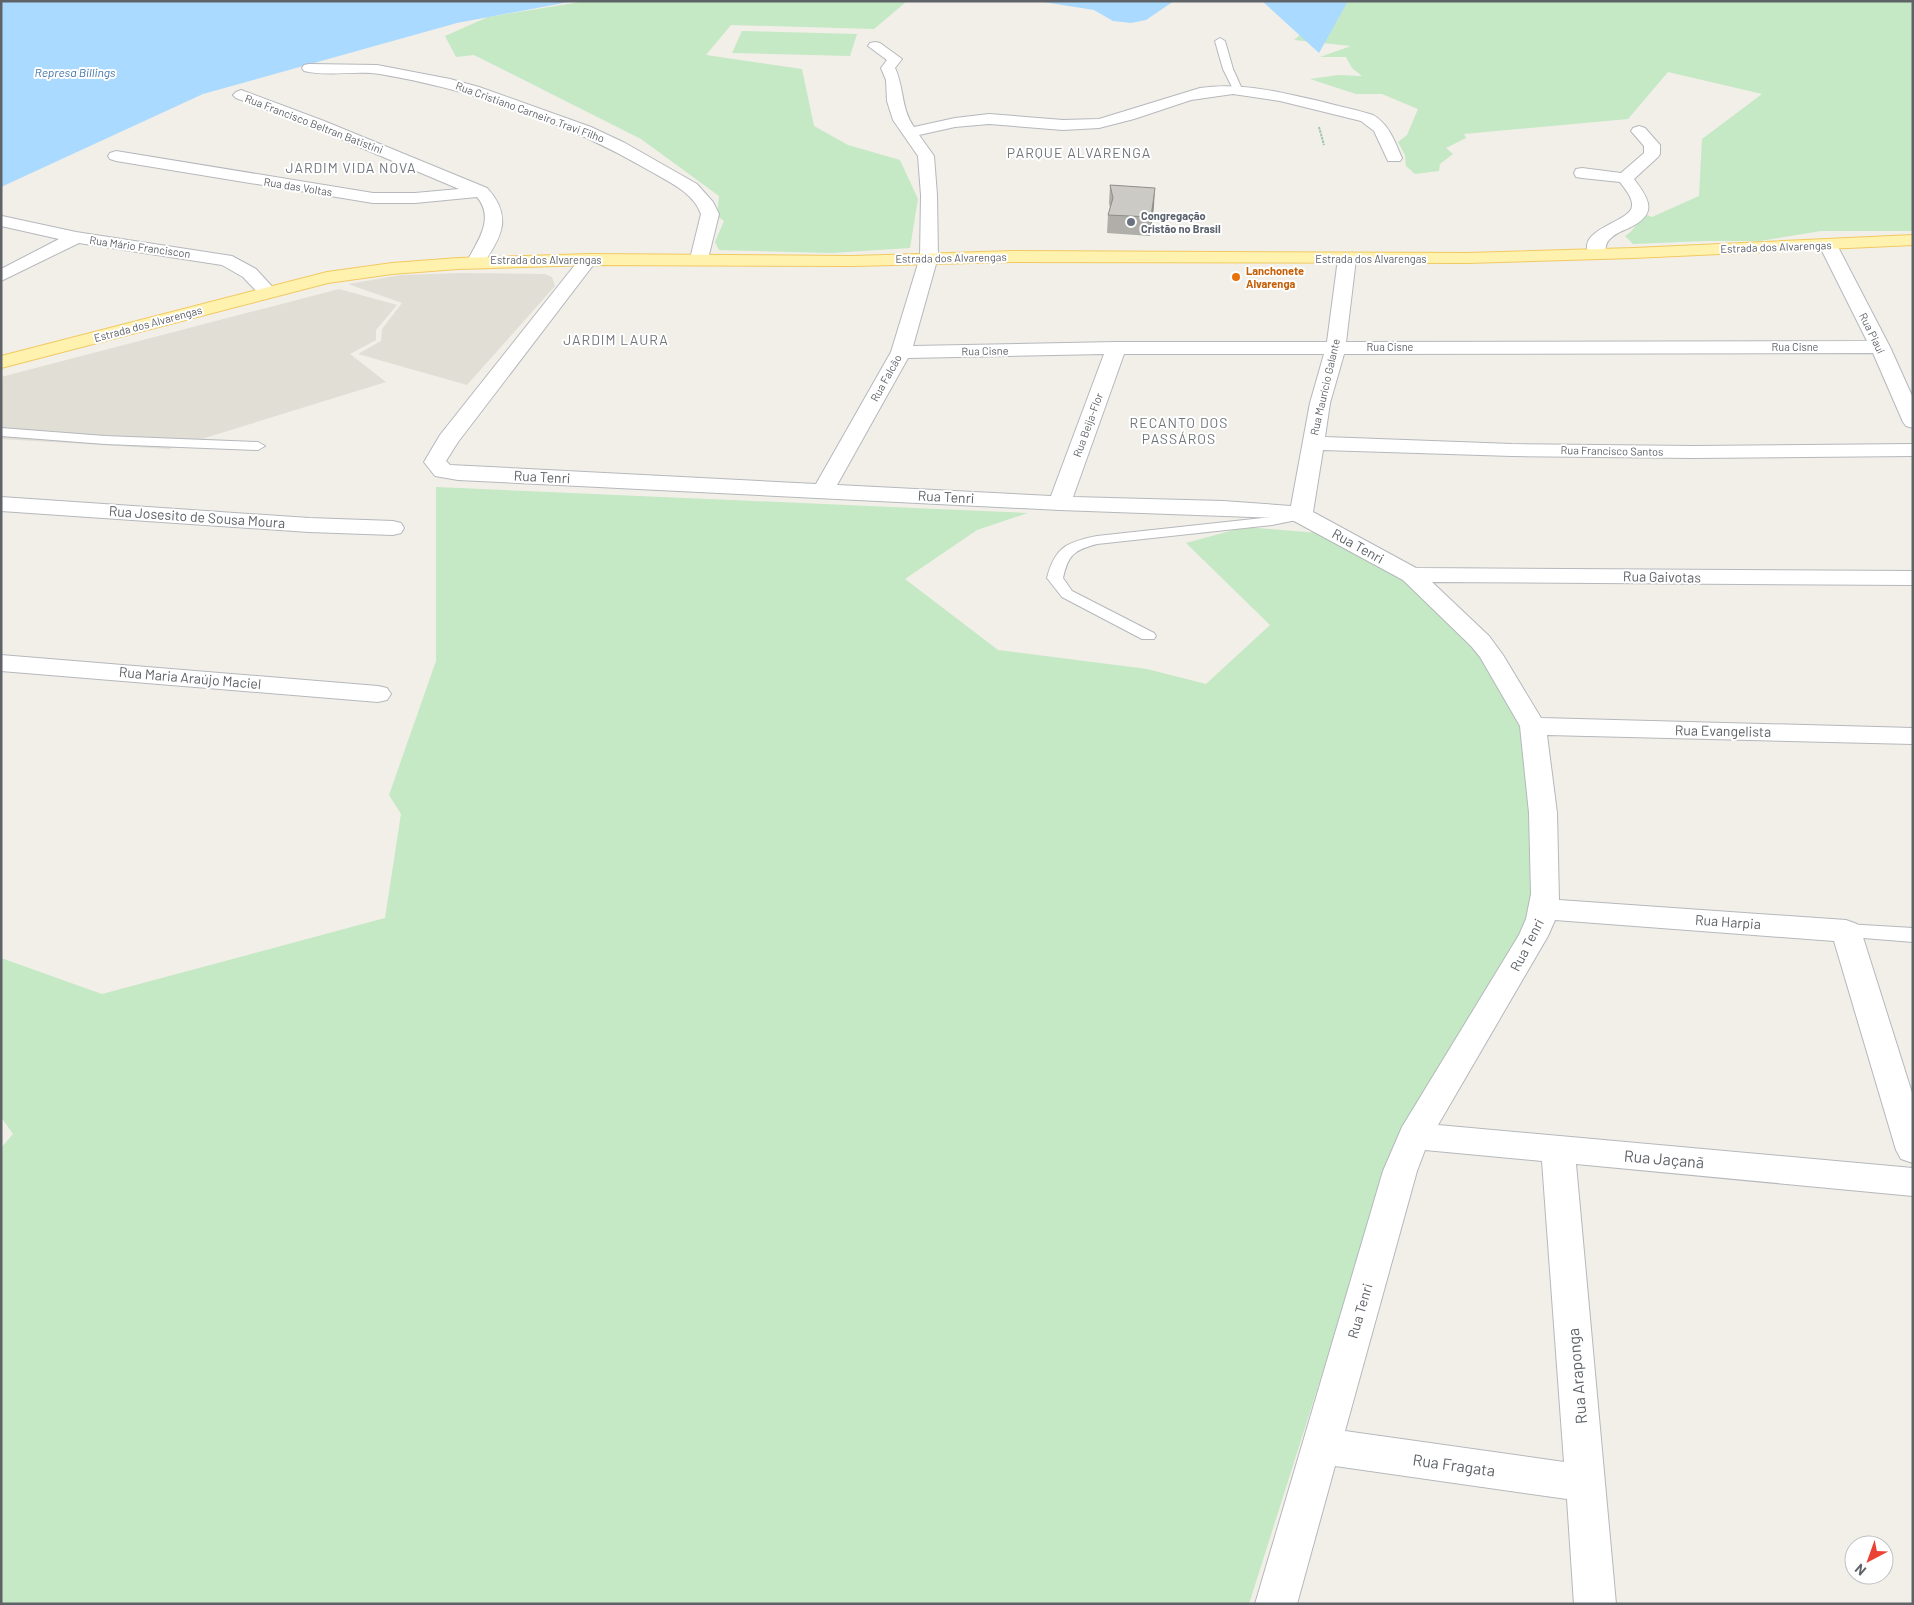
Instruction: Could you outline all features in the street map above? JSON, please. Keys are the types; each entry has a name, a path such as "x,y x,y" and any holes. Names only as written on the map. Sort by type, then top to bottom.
{"main road":[{"name":"Estrada dos Alvarengas","path":"1,362 327,278 382,268 476,261 854,261 929,257 1465,258 1828,245 1913,240"}],"street":[{"name":"Rua Falcão","path":"823,491 901,352 929,257 929,195 926,156 901,120 895,102 893,80 888,68 895,59 875,46"},
{"name":"Rua Cristiano Carneiro Travi Filho","path":"309,68 377,69 426,77 508,102 585,130 619,146 691,188 707,206 710,214 699,260"},
{"path":"911,132 973,120 998,119 1066,125 1100,124 1118,120 1200,93 1237,89 1261,92 1371,120 1380,130 1394,158"},
{"name":"Rua Francisco Beltran Batistini","path":"241,95 318,124 481,192"},
{"path":"1625,178 1652,154 1652,145 1639,131"},
{"name":"Rua das Voltas","path":"116,156 373,198 424,198 481,192"},
{"path":"1582,173 1625,178 1634,188 1642,204 1641,209 1633,218 1601,237 1597,243 1597,254"},
{"path":"476,261 491,233 496,215 491,201 481,192"},
{"name":"Rua Mário Franciscon","path":"2,222 76,237 213,257 250,271 268,292"},
{"path":"1,276 76,237"},
{"name":"Rua Piauí","path":"1828,245 1880,348 1913,422"},
{"name":"Rua Maurício Galante","path":"1301,515 1320,403 1336,347 1347,259"},
{"name":"Rua Tenri","path":"588,260 448,440 435,462 443,471 1060,503 1223,508 1279,511 1301,515 1411,575 1480,641 1491,654 1534,726 1543,813 1546,894 1544,909 1533,936 1496,1003 1414,1136 1400,1171 1276,1604"},
{"name":"Rua Cisne","path":"901,352 1116,348 1336,347 1880,348"},
{"name":"Rua Beija-Flor","path":"1060,503 1116,348"},
{"name":"Rua Francisco Santos","path":"1312,442 1531,451 1913,450"},
{"name":"Rua Josesito de Sousa Moura","path":"1,504 309,525 393,528"},
{"name":"Rua Gaivotas","path":"1411,575 1913,578"},
{"name":"Rua Maria Araújo Maciel","path":"1,663 378,694"},
{"name":"Rua Evangelista","path":"1534,726 1913,736"},
{"name":"Rua Harpia","path":"1544,909 1846,931"},
{"path":"1846,931 1913,1150"},
{"name":"Rua Jaçanã","path":"1414,1136 1913,1182"},
{"name":"Rua Araponga","path":"1558,1149 1595,1604"},
{"name":"Rua Fragata","path":"1322,1446 1586,1484"}],"lane":[{"path":"1220,41 1228,69 1237,89"},
{"path":"1,432 105,440 258,446"},
{"path":"1148,636 1067,594 1055,578 1059,560 1075,545 1097,540 1272,521 1301,515"},
{"name":"Rua Harpia","path":"1846,931 1913,935"}],"shaded area":[{"path":"460,273 545,274 552,277 555,286 467,385 358,354 381,341 382,329 402,303 348,284 401,275"},
{"path":"339,289 397,305 376,330 376,340 350,354 386,382 169,449 1,439 1,377"}],"green space":[{"path":"586,1 907,1 874,29 731,25 706,55 802,69 814,126 848,145 900,160 918,199 910,248 832,253 719,250 715,242 724,221 717,216 719,196 641,139 474,55 456,57 445,36 488,17"},
{"path":"1322,1 1913,1 1913,231 1821,231 1760,241 1633,244 1625,236 1634,229 1644,214 1652,217 1699,196 1702,139 1762,94 1668,72 1628,119 1464,134 1466,138 1446,148 1453,154 1440,164 1439,171 1415,174 1406,166 1405,155 1398,142 1407,135 1418,109 1382,94 1356,94 1310,79 1338,75 1362,76 1352,68 1346,57 1320,57 1351,46 1294,40 1310,26"},
{"path":"742,31 857,34 850,56 732,53"},
{"path":"436,487 1028,513 977,530 905,579 998,650 1147,669 1206,684 1270,625 1186,543 1245,527 1330,534 1404,578 1493,670 1527,727 1533,910 1478,1007 1395,1144 1249,1604 1,1604 1,1148 13,1134 1,1117 1,958 102,994 385,918 401,814 389,795 436,661"}],"water":[{"name":"Represa Billings","path":"1,1 574,1 457,23 203,94 1,187"},
{"path":"1037,1 1174,1 1146,20 1131,23 1113,21 1094,10"},
{"path":"1262,1 1348,1 1319,53"}],"building":[{"path":"1110,185 1155,188 1151,217 1108,215 1113,198"}],"place":[{"name":"Congregação Cristão no Brasil","path":"1131,222"},
{"name":"Lanchonete Alvarenga","path":"1236,277"}],"district":[{"name":"PARQUE ALVARENGA","path":"1079,153"},
{"name":"JARDIM VIDA NOVA","path":"351,168"},
{"name":"JARDIM LAURA","path":"616,340"},
{"name":"RECANTO DOS PASSÁROS","path":"1179,432"}]}
